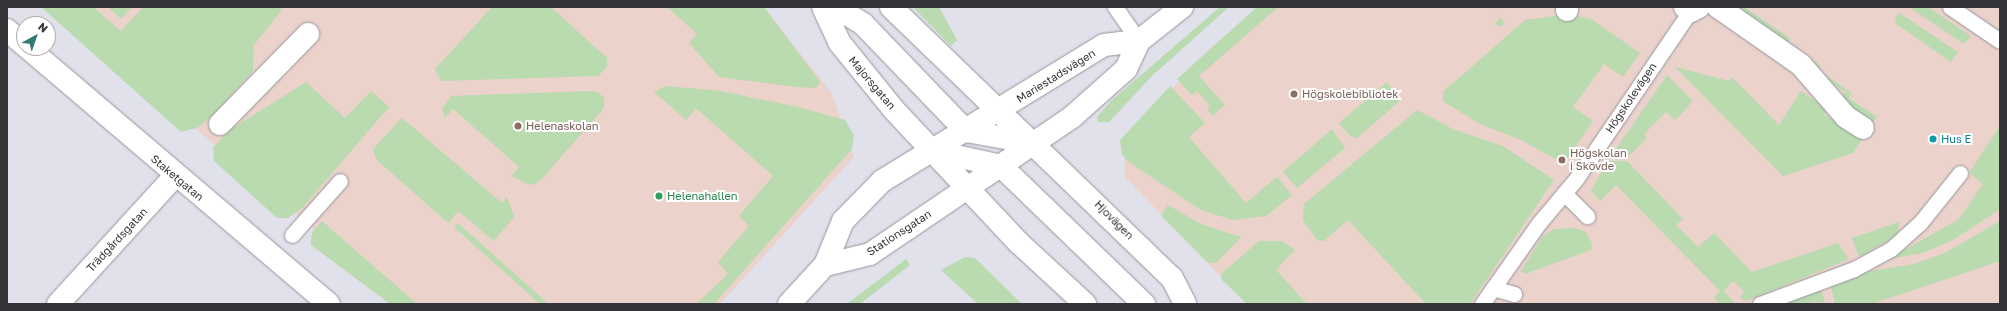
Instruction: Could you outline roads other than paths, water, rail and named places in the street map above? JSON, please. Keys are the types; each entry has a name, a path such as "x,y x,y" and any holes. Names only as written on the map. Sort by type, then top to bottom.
{"street":[{"name":"Majorsgatan","path":"823,7 839,42 933,151 968,188"},
{"path":"835,7 863,24 966,131 1033,143 1072,117 1126,69 1139,41 1182,7"},
{"path":"891,7 998,112"},
{"path":"1718,7 1801,65 1846,117 1863,128"},
{"path":"7,30 16,38"},
{"path":"220,124 308,34"},
{"name":"Mariestadsvägen","path":"933,151 1104,45 1139,41"},
{"name":"Staketgatan","path":"37,56 175,176 329,304"},
{"name":"Hjovägen","path":"998,112 1033,143 1172,278 1185,304"},
{"name":"Stationsgatan","path":"825,265 870,254 1033,143"},
{"path":"789,304 825,265 843,221 861,200 882,181 933,151 1001,166 1144,304"},
{"name":"Trädgårdsgatan","path":"58,304 175,176"},
{"path":"968,188 1019,243 1085,304"}],"lane":[{"path":"1115,7 1139,41"},
{"path":"1950,7 2000,41"},
{"name":"Högskolevägen","path":"1482,304 1564,193 1692,8"},
{"path":"1760,304 1854,269 1891,249 1920,223 1960,173"},
{"path":"292,235 340,181"},
{"path":"1564,193 1587,216"},
{"path":"1493,288 1514,294"}],"place":[{"name":"Högskolebibliotek","path":"1294,94"},
{"name":"Helenaskolan","path":"518,126"},
{"name":"Hus E","path":"1933,139"},
{"name":"Högskolan i Skövde","path":"1562,160"},
{"name":"Helenahallen","path":"659,196"}]}
